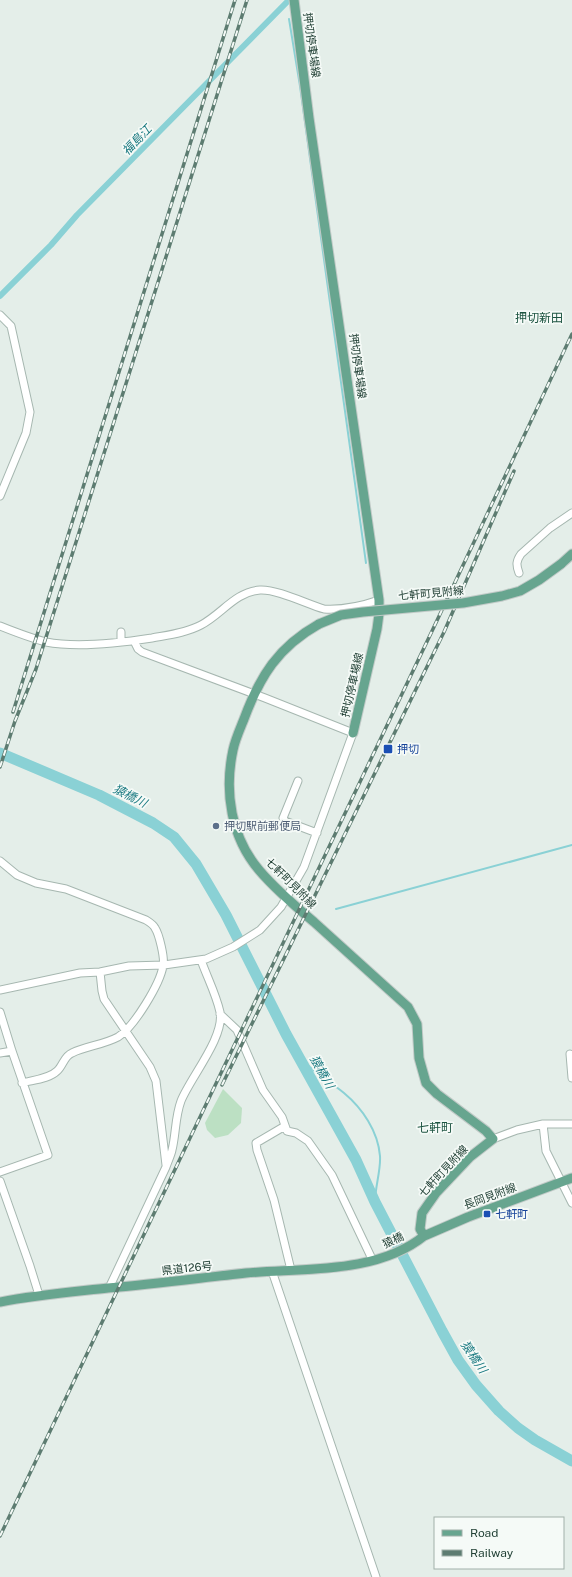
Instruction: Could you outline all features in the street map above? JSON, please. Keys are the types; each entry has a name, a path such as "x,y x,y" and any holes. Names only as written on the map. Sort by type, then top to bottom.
{"main road":[{"name":"押切停車場線","path":"294,0 309,118 379,600 377,629 353,733"},
{"name":"七軒町見附線","path":"422,1238 420,1229 422,1213 436,1193 470,1157 493,1140 486,1131 437,1094 426,1083 419,1058 417,1024 408,1007 287,898 259,870 245,848 235,825 230,802 229,780 233,749 253,694 267,669 296,638 319,624 341,615 463,603 502,596 520,591 539,580 572,554"},
{"name":"長岡見附線","path":"422,1238 468,1216 572,1178"},
{"name":"猿橋","path":"375,1261 422,1238"},
{"name":"県道126号","path":"0,1302 39,1296 272,1271 343,1267 375,1261"}],"street":[{"path":"0,315 11,326 30,412 26,432 0,496"},
{"path":"519,573 516,566 521,554 550,528 572,513"},
{"path":"0,626 32,638 56,643 73,644 134,642 169,635 201,625 211,619 234,600 244,594 256,591 277,593 331,610 361,605 379,600"},
{"path":"121,632 121,642"},
{"path":"0,990 80,973 100,972 129,966 164,965 201,960 215,955 245,940 260,930 271,919 287,898 304,867 353,733 142,652 138,649 134,642"},
{"path":"298,781 283,818 285,821 317,833"},
{"path":"0,861 17,875 36,884 66,889 146,920 155,928 164,965 158,982 148,1000 126,1031 118,1037 71,1053 67,1056 56,1072 47,1077 22,1083"},
{"path":"201,960 220,1014 236,1030 263,1090 282,1117 287,1131 296,1133 308,1141 332,1175 375,1261"},
{"path":"100,972 104,999 150,1067 156,1081 166,1167"},
{"path":"0,1012 22,1083 48,1155 0,1172"},
{"path":"110,1288 166,1167 172,1150 181,1102 206,1057 218,1030 220,1014"},
{"path":"0,1053 12,1051"},
{"path":"570,1054 572,1078"},
{"path":"543,1124 546,1151 572,1203"},
{"path":"493,1140 517,1130 543,1124 572,1124"},
{"path":"285,1126 256,1144 274,1200 291,1270"},
{"path":"0,1181 39,1296"},
{"path":"272,1271 376,1577"}],"green space":[{"path":"223,1089 242,1108 241,1123 228,1135 215,1138 207,1130 205,1123"}],"waterway":[{"name":"福島江","path":"0,296 51,245 77,215 289,0"},
{"path":"289,19 300,86 366,563"},
{"name":"猿橋川","path":"0,753 99,795 153,823 174,837 196,864 226,915 286,1034 356,1160 375,1202 458,1360 476,1385 499,1411 518,1428 535,1440 572,1461"},
{"path":"336,909 572,845"},
{"path":"293,1048 310,1068 351,1099 368,1121 376,1138 380,1156 375,1202"}],"railway":[{"path":"13,712 235,0"},
{"path":"0,767 15,721 36,669 247,0"},
{"path":"0,1536 433,629 572,334"},
{"path":"222,1085 444,632 514,471"}],"place":[{"name":"押切","path":"388,749"},
{"name":"押切駅前郵便局","path":"216,826"},
{"name":"七軒町","path":"487,1214"}],"district":[{"name":"押切新田","path":"539,318"},
{"name":"七軒町","path":"435,1128"}]}
